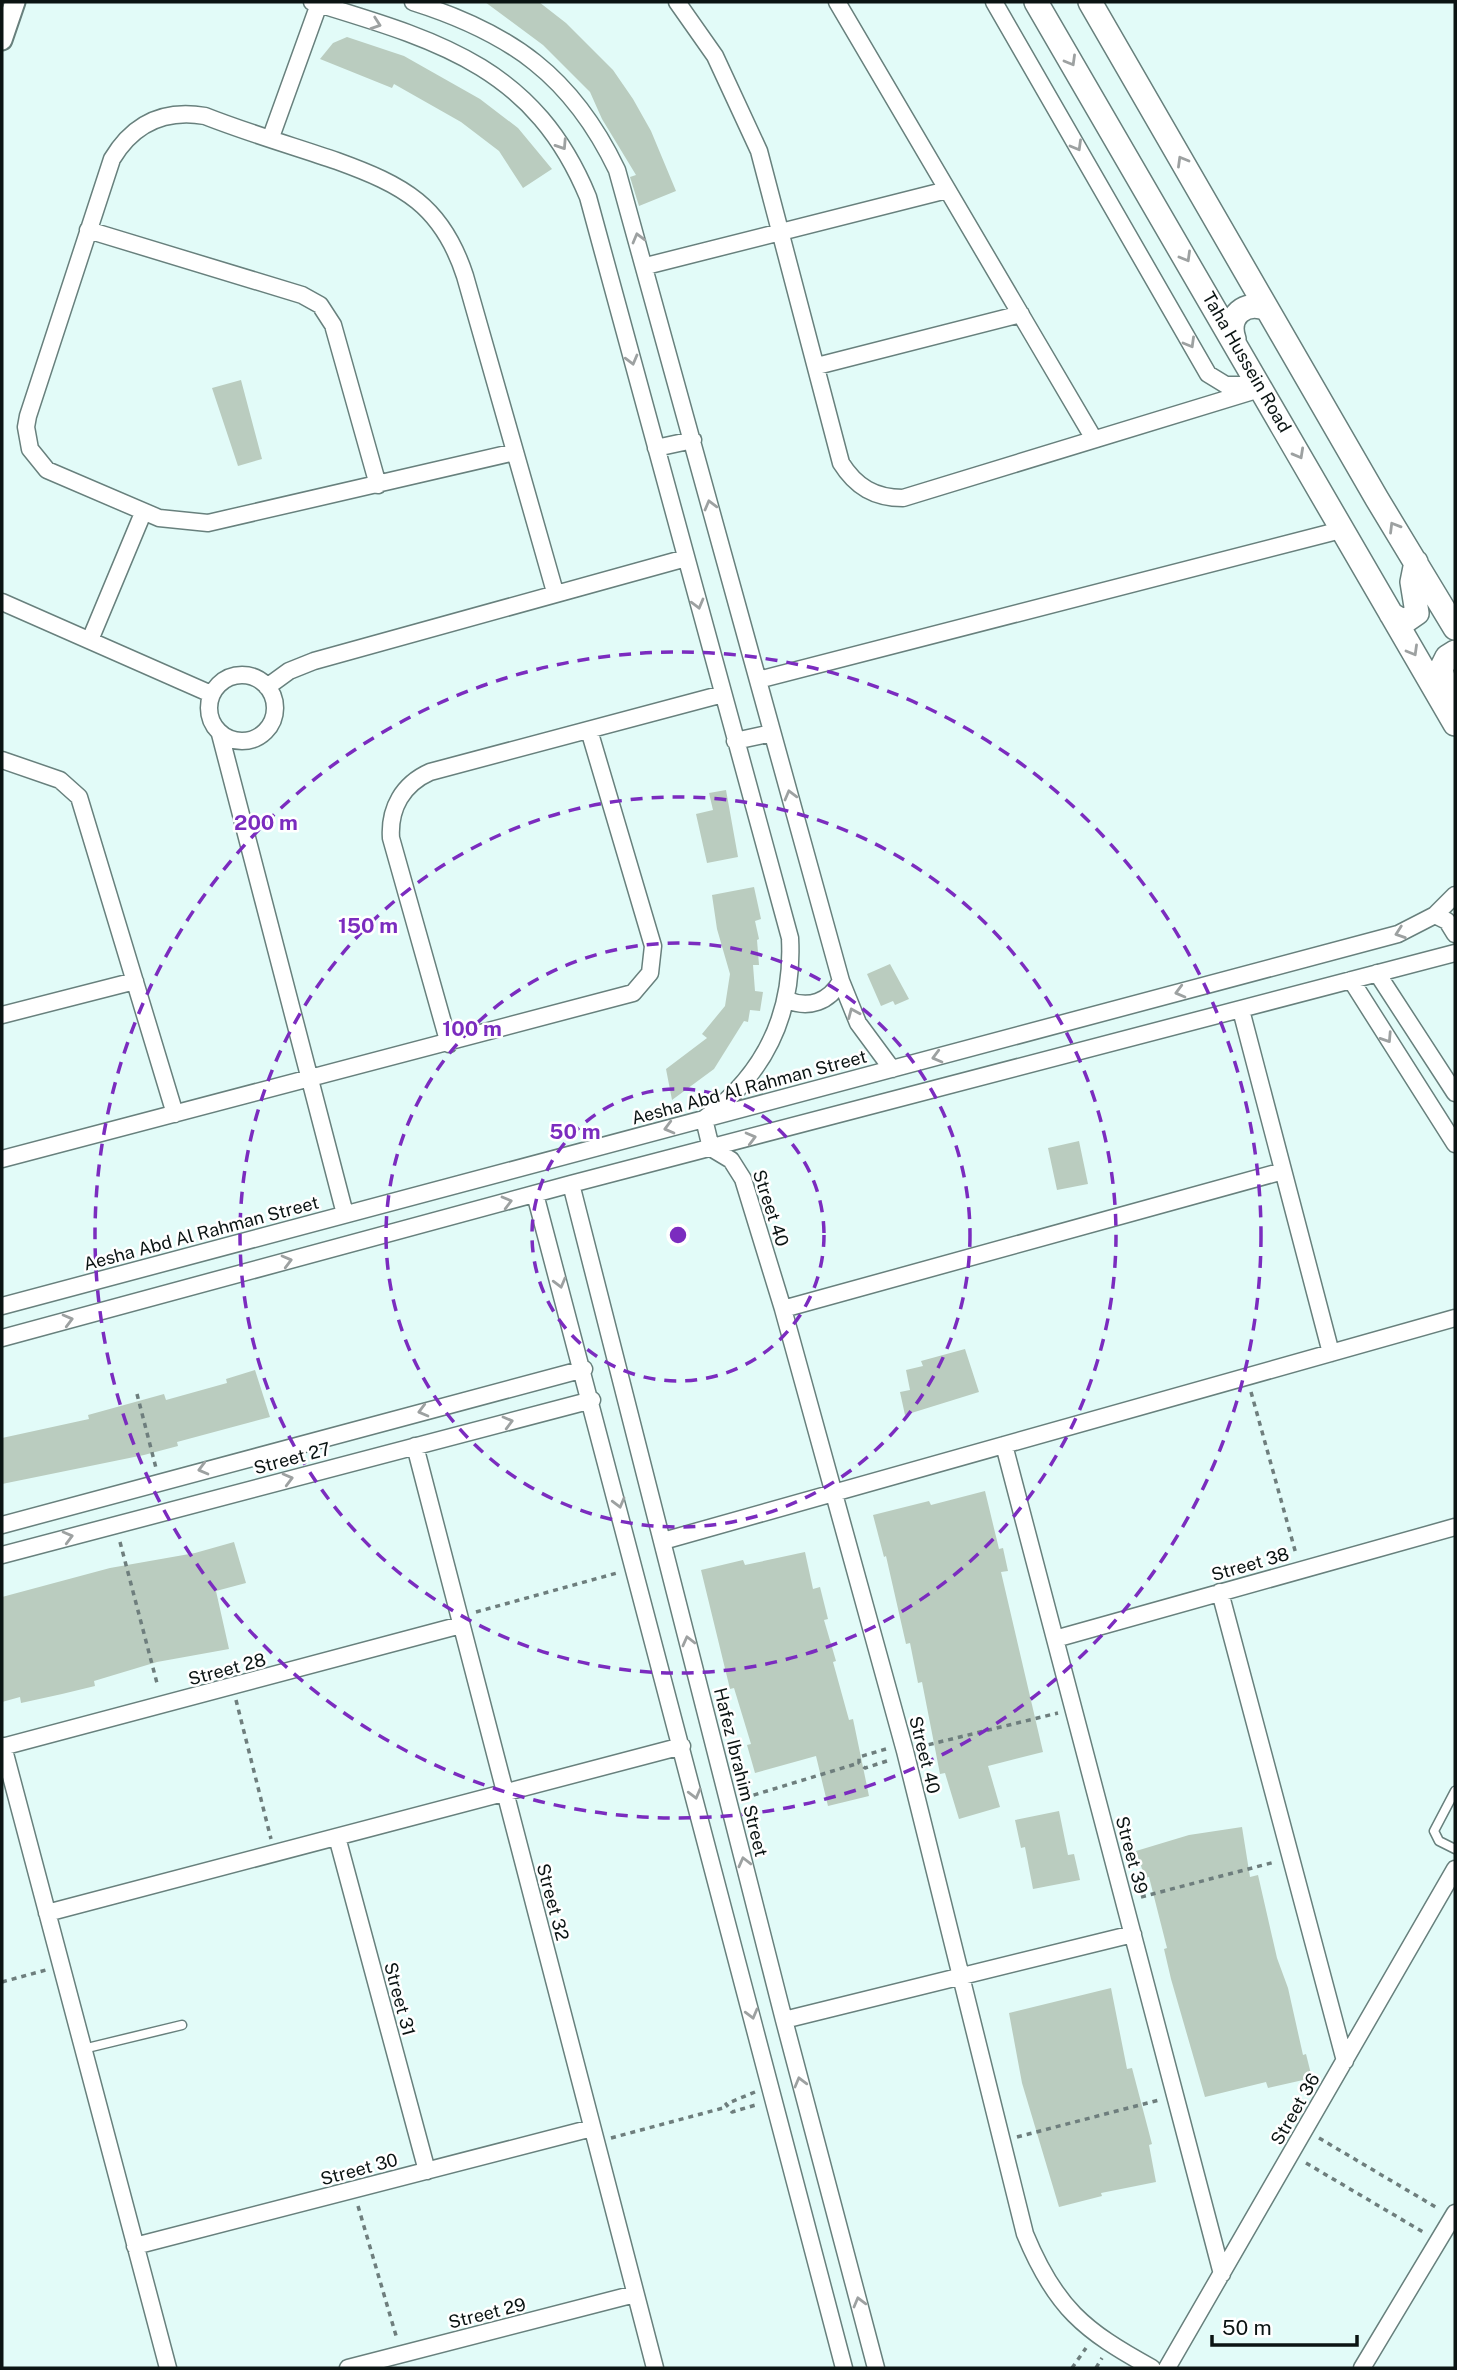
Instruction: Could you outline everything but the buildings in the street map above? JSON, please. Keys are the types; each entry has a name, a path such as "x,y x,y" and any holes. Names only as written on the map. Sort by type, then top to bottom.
{"main road":[{"name":"Taha Hussein Road","path":"1036,2 1261,385 1341,530 1452,719"},
{"path":"1090,2 1455,628"},
{"path":"1234,339 1232,324 1239,311 1253,305 1267,309"},
{"path":"1391,614 1404,622 1418,613 1412,582 1416,562"},
{"path":"1452,719 1441,669 1447,657 1455,652"}],"street":[{"path":"2,40 15,2"},
{"path":"413,2 444,6 524,52 579,104 594,125 617,170 646,266 841,981 858,1023 892,1069"},
{"path":"677,2 715,56 747,120 782,232 841,463 856,482 878,495 903,498 1261,385"},
{"path":"836,2 1094,439"},
{"path":"994,2 1208,374 1216,381 1234,387 1261,385"},
{"path":"271,137 315,3 441,46 471,60 515,91 552,130 570,158 588,197 790,938 786,1000 774,1039 752,1074 731,1097 704,1119 711,1148"},
{"path":"515,452 216,522 175,521 143,513 47,470 35,457 27,438 28,416 112,159 124,140 142,125 168,115 193,114 271,137 395,184 427,208 440,223 459,257 515,452 555,593"},
{"path":"646,266 947,190"},
{"path":"88,230 302,295 320,305 334,326 378,485"},
{"path":"817,366 1021,314"},
{"path":"656,449 693,440"},
{"path":"90,640 143,513"},
{"path":"758,680 1341,530"},
{"path":"267,687 301,665 686,558"},
{"path":"2,602 211,694"},
{"path":"244,675 257,679 267,687 275,707 270,727 260,736 247,741 232,740 220,734 211,723 208,709 211,694 219,684 231,677 244,675"},
{"path":"449,1044 391,838 394,807 413,782 430,772 723,694"},
{"path":"2,1159 626,998 640,988 650,973 653,946 589,730"},
{"path":"735,741 772,733"},
{"path":"220,734 345,1214"},
{"path":"2,760 60,780 79,797 175,1114"},
{"name":"Aesha Abd Al Rahman Street","path":"2,1306 1398,934 1435,915 1455,895"},
{"path":"1435,915 1447,921 1455,934"},
{"path":"2,1338 571,1184 1241,1010 1455,951"},
{"path":"1377,974 1455,1093"},
{"path":"1351,980 1455,1144"},
{"path":"2,1015 135,981"},
{"path":"786,1000 814,1004 830,996 841,981"},
{"path":"1241,1010 1331,1353"},
{"path":"966,1049 976,1079"},
{"name":"Street 40","path":"711,1148 731,1160 743,1179 783,1309 904,1750 1025,2234 1041,2273 1064,2307 1095,2334 1152,2368"},
{"path":"783,1309 1283,1171"},
{"name":"Hafez Ibrahim Street","path":"571,1184 784,2020 876,2368"},
{"path":"536,1194 844,2368"},
{"path":"223,1247 231,1276"},
{"path":"663,1541 1455,1318"},
{"name":"Street 27","path":"2,1525 159,1480 584,1369"},
{"name":"Street 27","path":"2,1555 592,1400"},
{"name":"Street 39","path":"1004,1445 1222,2274"},
{"name":"Street 32","path":"415,1446 655,2368"},
{"name":"Street 38","path":"1055,1639 1455,1527"},
{"path":"1220,1592 1345,2061"},
{"name":"Street 28","path":"3,1747 233,1688 460,1621"},
{"path":"47,1913 682,1746"},
{"path":"3,1747 168,2368"},
{"name":"Street 31","path":"337,1837 427,2171"},
{"name":"Street 36","path":"1167,2368 1455,1869"},
{"path":"784,2020 1133,1934"},
{"name":"Street 30","path":"135,2246 427,2171 594,2135"},
{"path":"1362,2368 1454,2216"},
{"name":"Street 29","path":"348,2368 635,2294"}],"lane":[{"path":"1455,1791 1434,1830 1439,1841 1455,1849"},
{"path":"83,2049 182,2025"}],"path":[{"path":"1247,1377 1300,1569"},
{"path":"137,1394 159,1480"},
{"path":"115,1524 163,1706"},
{"path":"460,1621 636,1567"},
{"path":"233,1688 275,1853"},
{"path":"859,1763 859,1757 904,1750 1074,1709"},
{"path":"859,1763 865,1768 904,1750"},
{"path":"729,1802 859,1763"},
{"path":"1124,1901 1291,1858"},
{"path":"2,1982 62,1966"},
{"path":"773,2093 732,2112 727,2107 727,2101 773,2093"},
{"path":"1002,2141 1175,2095"},
{"path":"594,2135 727,2107"},
{"path":"1305,2130 1454,2216"},
{"path":"1291,2154 1439,2241"},
{"path":"353,2190 402,2355"},
{"path":"1072,2368 1095,2334"}]}
